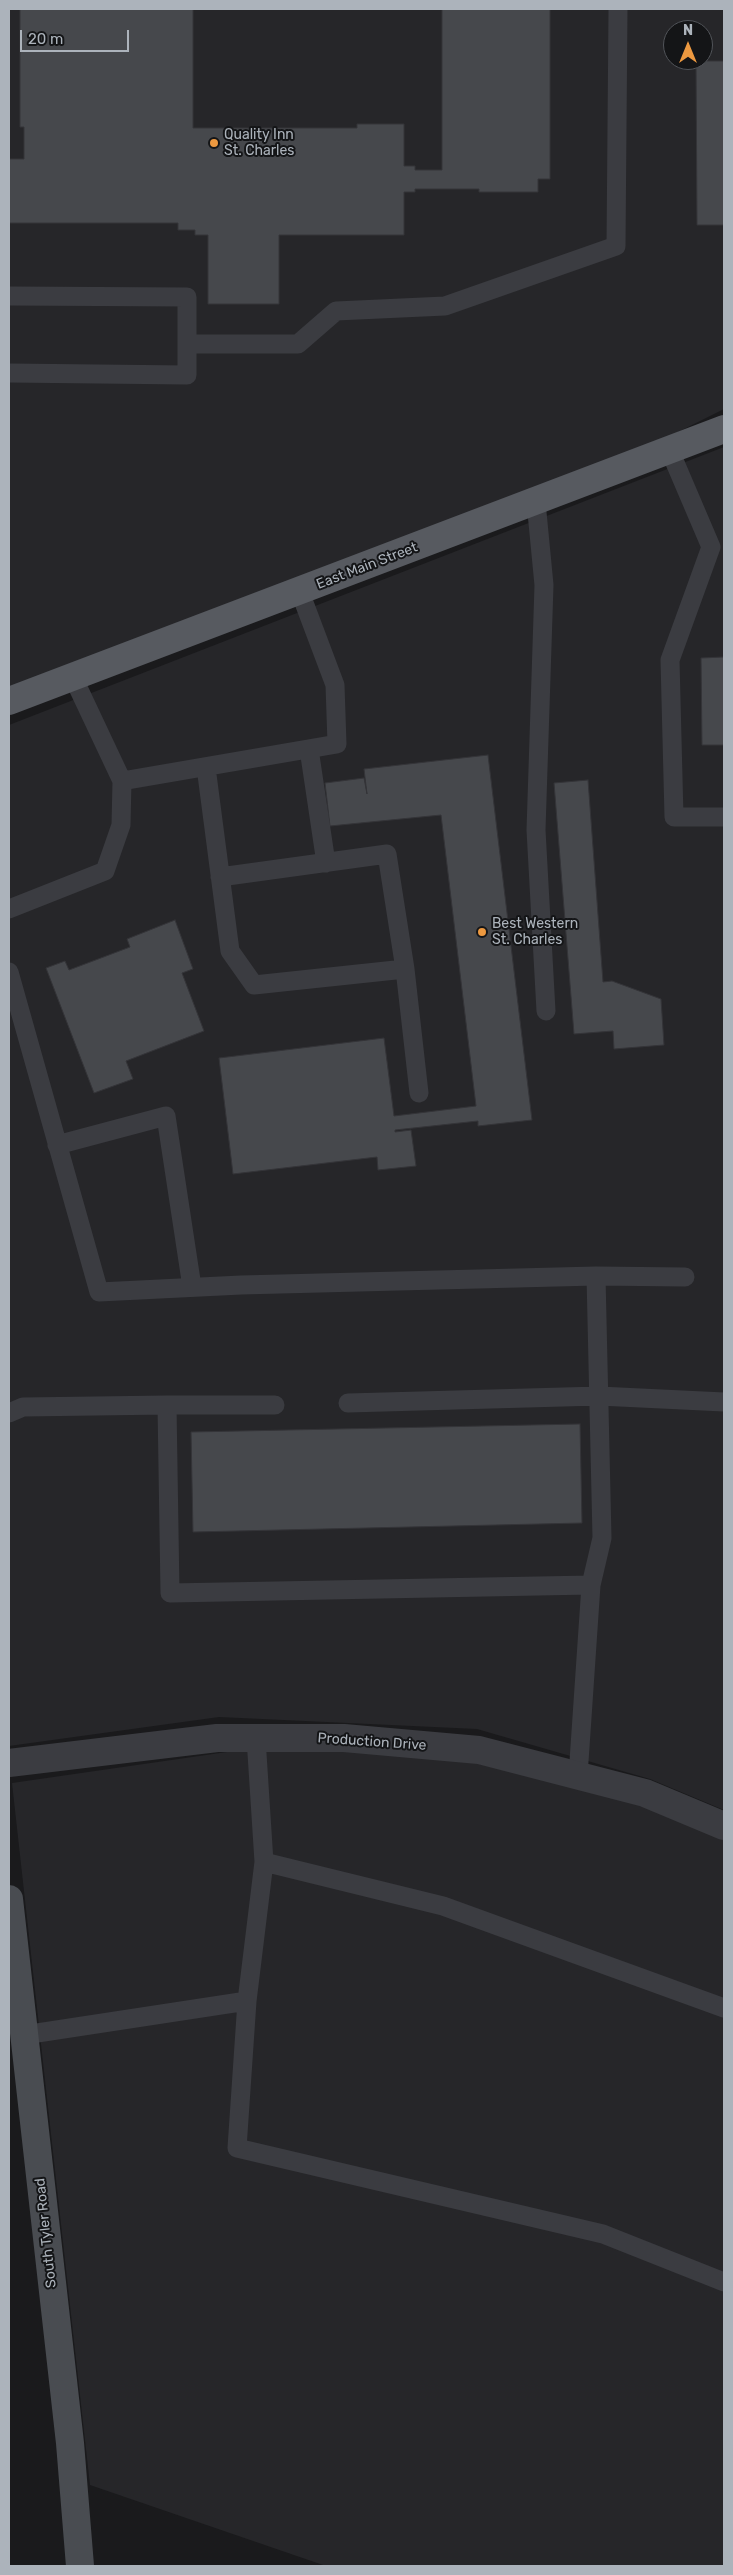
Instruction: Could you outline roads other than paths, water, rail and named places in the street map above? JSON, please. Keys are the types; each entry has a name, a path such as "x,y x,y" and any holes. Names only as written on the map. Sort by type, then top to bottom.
{"main road":[{"name":"East Main Street","path":"9,701 300,592 724,429"}],"street":[{"name":"Production Drive","path":"9,1763 217,1738 344,1738 479,1750 645,1792 724,1826"},
{"name":"South Tyler Road","path":"9,1899 70,2442 80,2566"}],"lane":[{"path":"187,344 298,344 336,310 445,306 616,246 618,9"},
{"path":"9,296 187,297 186,375 9,374"},
{"path":"670,451 711,547 670,660 674,817 724,817"},
{"path":"536,502 544,585 536,830 546,1011"},
{"path":"122,781 338,744 335,685 300,592"},
{"path":"9,909 105,871 121,825 122,781 73,677"},
{"path":"309,749 326,863"},
{"path":"206,767 230,951 254,985 404,969"},
{"path":"220,877 387,854 404,969 419,1093"},
{"path":"9,972 99,1292 192,1287 596,1276 685,1277"},
{"path":"57,1145 166,1116 192,1287"},
{"path":"578,1776 591,1585 602,1538 596,1276"},
{"path":"348,1403 599,1396 724,1402"},
{"path":"168,1405 170,1593 591,1585"},
{"path":"9,1413 23,1407 275,1405"},
{"path":"256,1738 264,1862 247,2001 237,2148 603,2234 724,2282"},
{"path":"264,1862 443,1906 724,2008"},
{"path":"24,2035 247,2001"}],"place":[{"name":"Quality Inn St. Charles","path":"214,143"},
{"name":"Best Western St. Charles","path":"482,932"}]}
